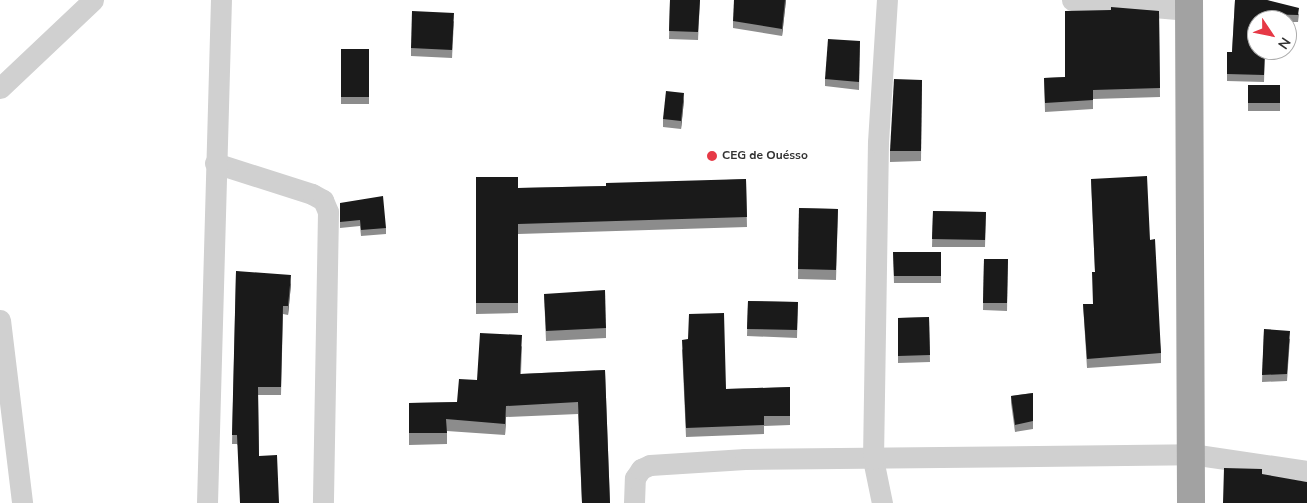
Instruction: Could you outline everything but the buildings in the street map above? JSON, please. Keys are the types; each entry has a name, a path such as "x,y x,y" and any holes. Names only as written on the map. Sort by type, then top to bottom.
{"highway":[{"path":"1189,5 1191,503"}],"street":[{"path":"0,88 93,0"},
{"path":"206,503 221,0"},
{"path":"882,503 873,460 878,142 887,0"},
{"path":"1072,0 1189,5"},
{"path":"215,163 312,194 323,200 328,212 323,503"},
{"path":"0,320 22,503"},
{"path":"634,503 636,478 641,469 650,465 745,459 873,460 1190,454 1307,471"}],"place":[{"name":"CEG de Ouésso","path":"712,156"}]}
